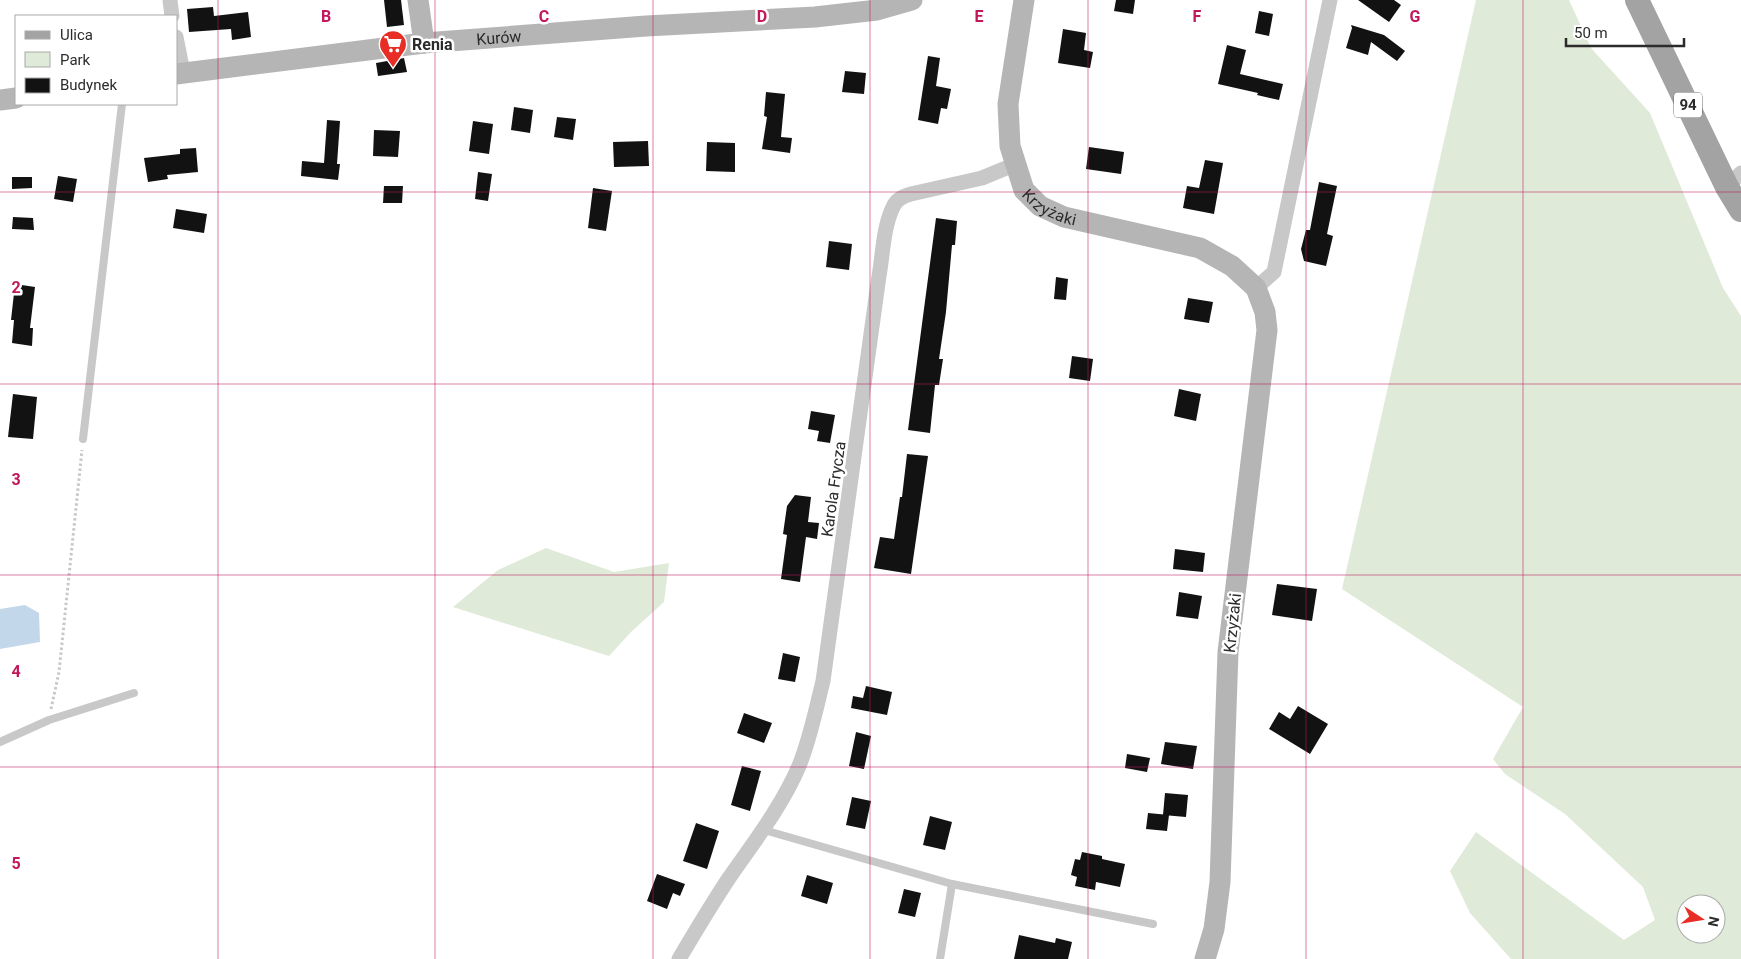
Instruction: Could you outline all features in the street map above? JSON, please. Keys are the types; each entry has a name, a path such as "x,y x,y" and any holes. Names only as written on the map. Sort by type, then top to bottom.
{"main road":[{"name":"94","path":"1637,0 1734,180 1741,210"}],"street":[{"path":"170,0 172,15"},
{"path":"418,0 424,43"},
{"name":"Kurów","path":"180,73 424,43 646,26 815,17 877,10 912,0"},
{"name":"Krzyżaki","path":"1024,0 1008,104 1010,146 1024,190 1040,206 1064,218 1200,248 1232,266 1256,288 1265,312 1267,330 1228,652 1220,882 1214,929 1205,959"},
{"path":"1256,288 1274,272 1330,0"},
{"path":"178,55 180,73"},
{"path":"0,100 15,98"},
{"name":"Karola Frycza","path":"679,959 725,885 764,830 799,766 813,722 823,682 882,258 886,231 893,206 902,197 982,178 1016,164"}],"lane":[{"path":"83,439 122,105"},
{"path":"0,742 49,720 134,693"},
{"path":"764,830 952,884 1153,924"},
{"path":"940,959 952,884"}],"path":[{"path":"49,720 59,672 83,439"}],"green space":[{"path":"1476,0 1569,0 1591,48 1650,113 1723,288 1741,316 1741,959 1511,959 1470,913 1450,871 1476,832 1624,940 1655,920 1643,887 1565,814 1505,774 1493,759 1523,707 1342,589"},
{"path":"546,548 614,572 669,563 664,602 631,632 609,656 453,607 498,570"}],"water":[{"path":"25,605 39,613 40,642 0,649 0,609"}],"building":[{"path":"384,0 401,0 404,25 387,27"},
{"path":"1116,0 1135,0 1133,14 1114,11"},
{"path":"1358,0 1394,0 1401,5 1389,22"},
{"path":"213,7 214,16 248,12 251,37 232,40 231,29 189,32 187,9"},
{"path":"1259,11 1273,14 1269,36 1255,33"},
{"path":"1351,25 1384,35 1405,51 1397,61 1371,42 1368,55 1346,48 1352,28"},
{"path":"1063,29 1086,33 1084,50 1093,52 1090,68 1058,63"},
{"path":"1227,45 1246,50 1240,74 1283,84 1279,100 1218,84"},
{"path":"928,56 940,58 936,86 951,89 947,109 941,108 938,124 918,120"},
{"path":"404,58 407,72 378,76 376,63"},
{"path":"845,71 866,73 864,94 842,92"},
{"path":"766,92 785,94 781,137 792,138 790,153 762,149 767,117 764,116"},
{"path":"514,107 533,110 530,133 511,130"},
{"path":"557,117 576,119 573,140 554,137"},
{"path":"327,120 340,121 337,164 340,164 338,180 301,176 302,161 324,163"},
{"path":"473,121 493,124 489,154 469,151"},
{"path":"374,130 400,131 398,157 373,156"},
{"path":"648,141 649,166 614,167 613,142"},
{"path":"707,142 735,143 735,172 706,171"},
{"path":"1089,147 1124,152 1121,174 1086,169"},
{"path":"196,148 198,172 167,175 168,179 148,182 144,158 180,154 180,149"},
{"path":"1205,160 1223,163 1214,214 1183,208 1187,186 1199,188"},
{"path":"478,172 492,174 488,201 475,199"},
{"path":"58,176 77,179 73,202 54,199"},
{"path":"12,177 32,177 32,188 12,189"},
{"path":"1319,182 1337,186 1327,234 1333,236 1326,266 1304,261 1301,249 1306,230 1310,230"},
{"path":"384,186 403,186 402,203 383,203"},
{"path":"593,188 612,191 606,231 588,228"},
{"path":"176,209 207,214 204,233 173,228"},
{"path":"13,217 33,218 34,230 12,229"},
{"path":"936,218 957,221 955,245 952,245 946,312 939,359 943,359 939,385 935,385 930,433 908,430"},
{"path":"829,241 852,244 849,270 826,267"},
{"path":"1056,277 1068,279 1066,300 1054,299"},
{"path":"15,284 35,287 30,328 33,328 32,346 12,343 14,320 11,320"},
{"path":"1188,298 1213,302 1209,323 1184,319"},
{"path":"1072,356 1093,359 1090,381 1069,378"},
{"path":"1179,389 1201,394 1196,421 1174,416"},
{"path":"13,394 37,397 33,439 8,437"},
{"path":"811,411 835,415 830,443 817,441 819,431 808,429"},
{"path":"907,454 928,456 911,574 874,568 880,537 894,539 900,497 902,497"},
{"path":"795,495 811,497 808,522 819,523 817,539 806,537 800,582 781,579 787,535 783,534 787,506"},
{"path":"1175,549 1205,553 1203,572 1173,569"},
{"path":"1277,584 1317,589 1312,621 1272,615"},
{"path":"1179,592 1202,596 1198,619 1176,616"},
{"path":"783,653 800,657 795,682 778,679"},
{"path":"866,686 892,692 887,715 851,708 853,696 863,698"},
{"path":"1298,706 1328,724 1310,754 1269,729 1279,712 1290,719"},
{"path":"744,713 772,723 764,743 737,733"},
{"path":"856,732 871,736 864,769 849,766"},
{"path":"1165,742 1197,746 1193,769 1161,764"},
{"path":"1127,754 1150,758 1147,772 1125,768"},
{"path":"742,766 761,771 750,811 731,805"},
{"path":"1165,793 1188,795 1186,817 1163,815"},
{"path":"852,797 871,801 865,829 846,825"},
{"path":"1148,813 1169,815 1167,831 1146,829"},
{"path":"930,816 952,822 945,850 923,845"},
{"path":"696,823 719,831 707,869 683,861"},
{"path":"1082,852 1102,856 1102,859 1125,864 1120,887 1096,882 1095,890 1075,886 1077,877 1071,875 1075,859 1080,860"},
{"path":"657,874 685,884 680,896 673,893 667,909 647,901"},
{"path":"807,875 833,883 827,904 801,896"},
{"path":"904,889 921,893 915,917 898,913"},
{"path":"1019,935 1055,943 1056,938 1072,942 1068,959 1014,959"}],"place":[{"name":"Renia","path":"393,68"}]}
